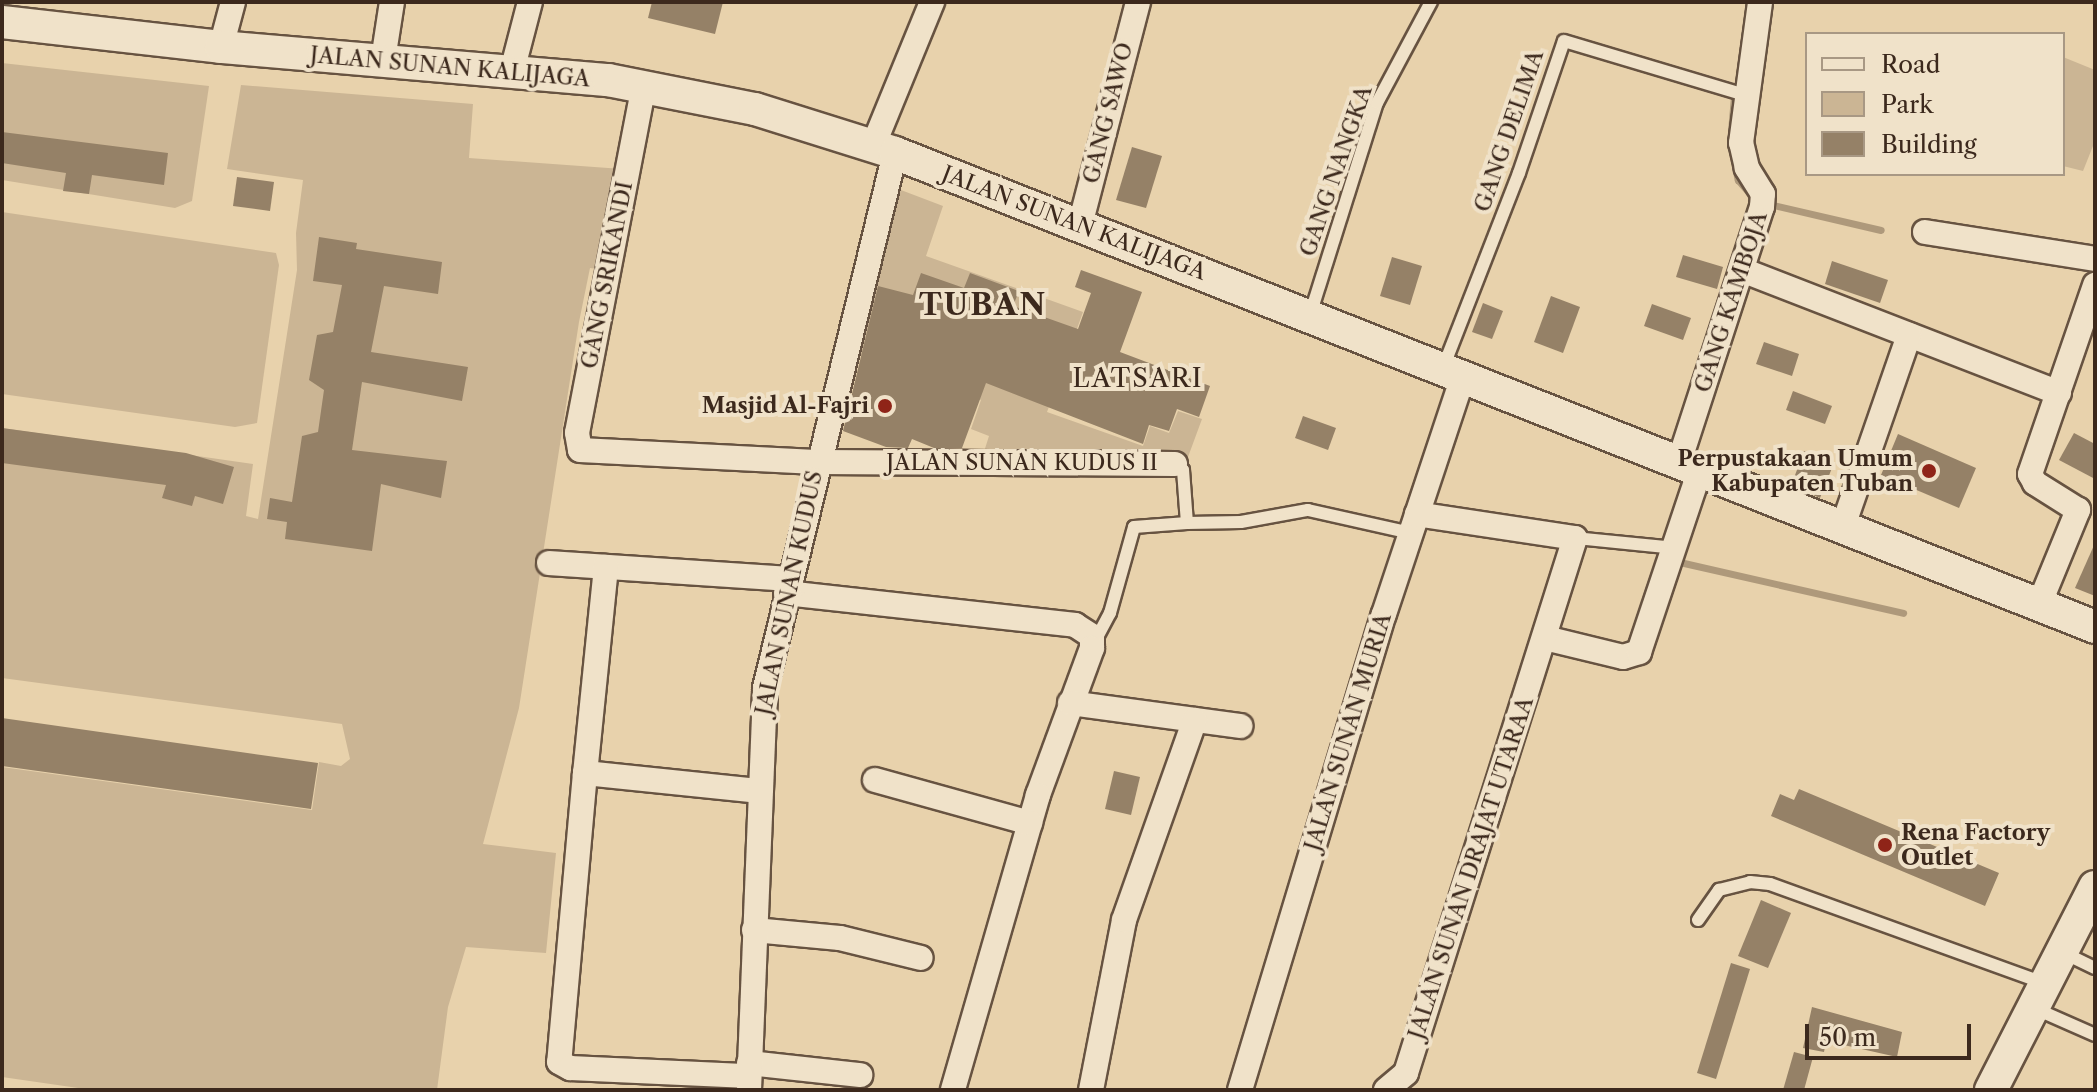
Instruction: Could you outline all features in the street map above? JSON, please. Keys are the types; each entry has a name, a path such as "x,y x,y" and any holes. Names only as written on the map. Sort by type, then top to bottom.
{"main road":[{"name":"JALAN SUNAN KALIJAGA","path":"2,22 221,47 644,85 720,99 884,149 2095,627"},
{"path":"1991,1090 2095,888"}],"street":[{"path":"221,47 233,2"},
{"path":"383,60 392,2"},
{"path":"512,71 530,2"},
{"name":"JALAN SUNAN KUDUS","path":"749,1076 763,703 884,149 932,2"},
{"name":"GANG SAWO","path":"1080,225 1138,2"},
{"name":"GANG KAMBOJA","path":"1545,638 1635,656 1673,557 1690,466 1762,204 1742,149 1745,95 1760,2"},
{"name":"GANG SRIKANDI","path":"593,454 580,450 576,440 644,85"},
{"path":"1925,232 2095,259"},
{"path":"1742,270 2059,393"},
{"path":"2039,605 2078,513 2076,506 2030,478 2095,285"},
{"path":"1843,526 1909,335"},
{"name":"JALAN SUNAN MURIA","path":"1240,1090 1414,523 1453,372"},
{"name":"JALAN SUNAN KUDUS II","path":"593,454 816,462 1175,464"},
{"path":"1414,523 1575,538"},
{"name":"JALAN SUNAN DRAJAT UTARAA","path":"1386,1090 1406,1073 1575,538"},
{"path":"549,563 788,586 1087,629 1093,644 1030,823 953,1090"},
{"path":"606,567 557,1054 562,1065 633,1080 860,1075"},
{"path":"1070,703 1240,726"},
{"path":"1091,1090 1117,948 1146,847 1195,720"},
{"path":"585,773 758,791"},
{"path":"875,780 1030,823"},
{"path":"754,930 840,938 921,958"}],"lane":[{"name":"GANG NANGKA","path":"1310,315 1377,103 1431,2"},
{"name":"GANG DELIMA","path":"1453,372 1564,41 1745,95"},
{"name":"JALAN SUNAN KUDUS II","path":"1175,464 1183,470 1187,523"},
{"path":"1093,644 1110,613 1134,527 1241,522 1308,510 1414,523"},
{"path":"1575,538 1673,557"},
{"path":"1698,920 1708,899 1719,890 1735,884 1770,884 2039,995 2095,1035"},
{"path":"2061,952 2095,968"}],"green space":[{"path":"2065,58 2095,70 2095,141 2083,171 2065,166"},
{"path":"2,63 209,86 192,201 175,208 2,180"},
{"path":"241,85 473,104 469,158 622,169 604,270 590,268 519,708 483,844 556,853 546,953 466,947 448,1007 437,1090 92,1090 2,1077 2,767 312,810 319,762 341,766 350,759 342,724 2,678 2,428 253,464 246,516 258,519 297,270 296,233 303,180 227,169"},
{"path":"893,187 943,206 926,256 1083,312 1047,412 1143,446 1150,426 1169,433 1178,411 1202,419 1188,457 982,458 989,436 971,429 981,400 851,351"},
{"path":"2,212 276,253 279,265 257,423 235,427 2,394"}],"building":[{"path":"652,2 723,2 715,34 648,18"},
{"path":"2,132 168,153 164,185 92,175 89,194 63,191 66,173 2,163"},
{"path":"1132,147 1162,156 1146,208 1116,200"},
{"path":"237,177 274,182 270,211 233,206"},
{"path":"319,237 357,243 356,249 442,262 438,294 384,286 371,352 468,367 462,401 362,382 352,450 447,461 441,498 381,484 372,551 285,539 287,522 267,519 270,498 292,502 302,436 318,432 324,390 309,380 317,335 333,332 342,285 313,281"},
{"path":"1683,255 1723,267 1717,289 1676,277"},
{"path":"1392,257 1422,266 1410,305 1380,296"},
{"path":"1832,261 1888,280 1880,303 1825,284"},
{"path":"1081,270 1142,292 1120,352 1210,386 1199,417 1177,409 1169,431 1149,425 1143,444 986,383 962,448 934,448 912,439 908,448 886,447 843,431 878,286 913,295 921,273 964,288 970,273 1019,291 1013,306 1078,329 1091,293 1075,287"},
{"path":"1551,296 1580,307 1563,353 1534,342"},
{"path":"1483,303 1503,311 1492,339 1472,332"},
{"path":"1652,304 1691,318 1683,340 1644,326"},
{"path":"1764,342 1799,354 1792,376 1756,364"},
{"path":"1793,391 1832,406 1825,424 1786,410"},
{"path":"1303,416 1336,428 1328,450 1295,438"},
{"path":"2,428 186,453 234,467 223,504 195,496 192,506 162,498 166,485 2,463"},
{"path":"2074,433 2095,444 2095,479 2059,460"},
{"name":"Perpustakaan Umum Kabupaten Tuban","path":"1898,434 1976,468 1959,508 1881,475"},
{"path":"1804,451 1834,463 1820,498 1791,486"},
{"path":"2095,543 2095,596 2075,588"},
{"path":"2,718 318,763 311,809 2,766"},
{"path":"1114,771 1140,777 1131,815 1105,809"},
{"name":"Rena Factory Outlet","path":"1799,789 1999,873 1985,906 1771,816 1780,794 1794,800"},
{"path":"1761,900 1791,913 1768,968 1738,956"},
{"path":"1731,963 1750,969 1716,1079 1697,1073"},
{"path":"1812,1007 1902,1032 1897,1057 1826,1041 1824,1052 1803,1048"},
{"path":"1794,1052 1813,1057 1804,1090 1783,1090"}],"waterway":[{"path":"1731,131 1734,98"},
{"path":"1731,148 1738,180 1756,201 1881,230"},
{"path":"1675,561 1903,613"}],"place":[{"name":"Masjid Al-Fajri","path":"885,406"},
{"name":"Perpustakaan Umum Kabupaten Tuban","path":"1929,471"},
{"name":"Rena Factory Outlet","path":"1885,845"}],"district":[{"name":"TUBAN","path":"983,305"},
{"name":"LATSARI","path":"1138,379"}]}
